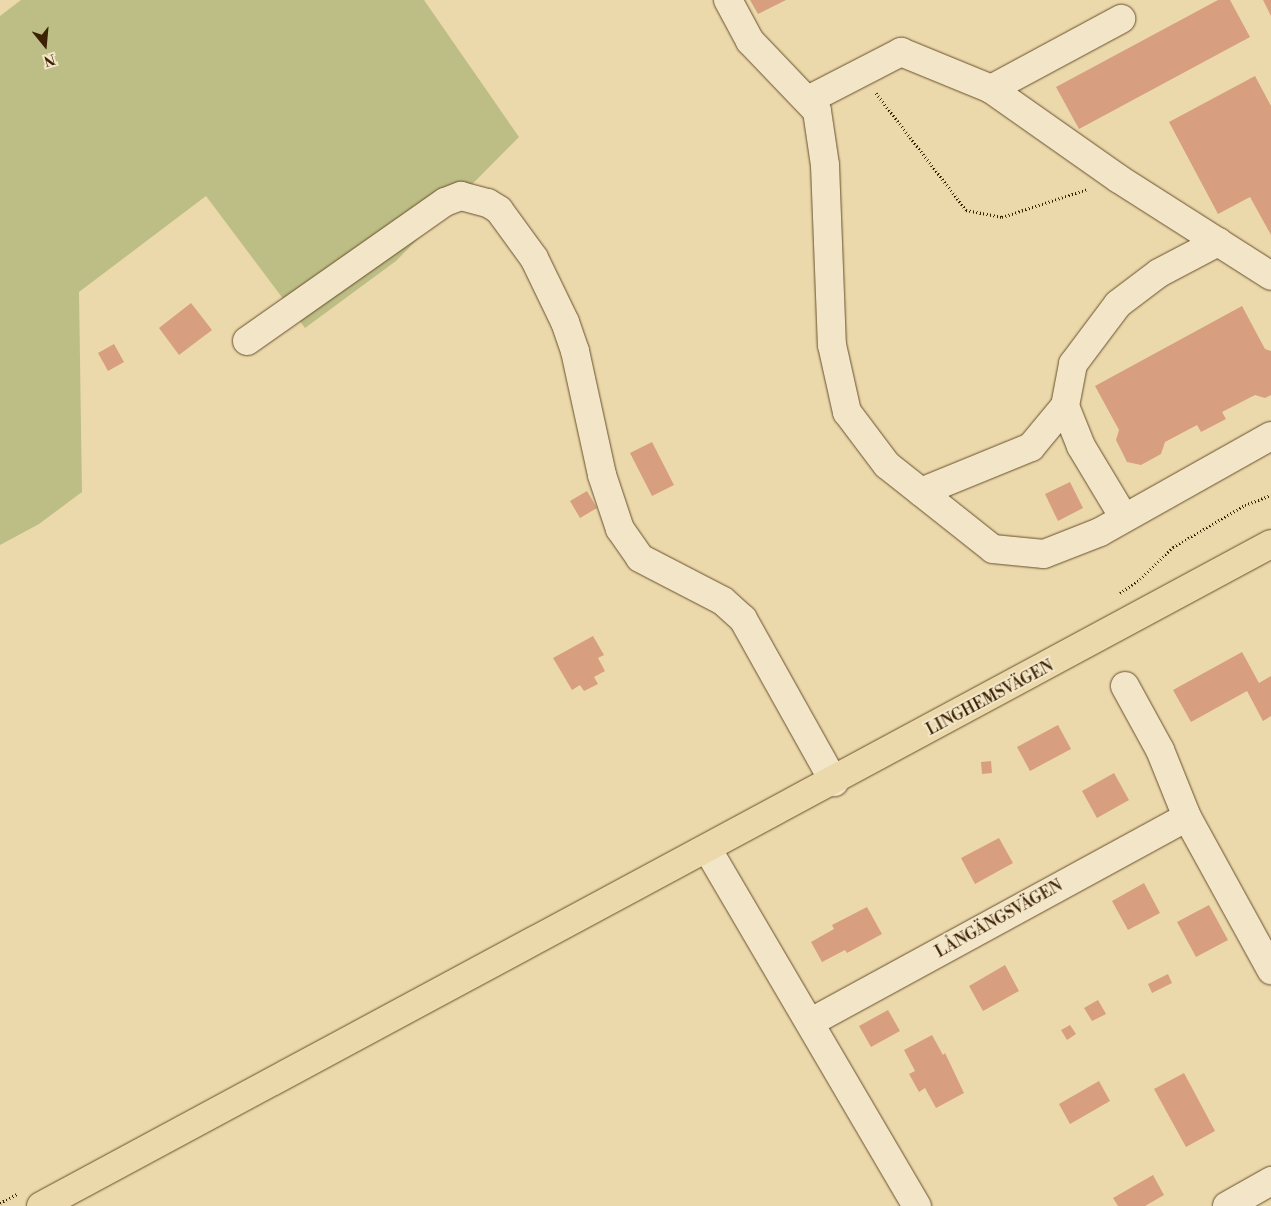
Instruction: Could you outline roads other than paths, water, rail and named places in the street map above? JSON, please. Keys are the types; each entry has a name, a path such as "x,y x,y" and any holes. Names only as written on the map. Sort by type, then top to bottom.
{"main road":[{"name":"LINGHEMSVÄGEN","path":"41,1206 708,850 1271,544"}],"street":[{"path":"728,0 750,41 817,111 825,165 832,345 847,412 887,465 994,549 1044,554 1100,532 1123,516 1271,436"},
{"path":"991,89 1121,19"},
{"path":"808,100 901,52 991,89 1119,179 1271,276"},
{"path":"247,341 445,202 460,196 488,203 499,210 534,258 565,322 575,352 602,475 620,529 640,558 723,601 743,619 834,782"},
{"path":"921,492 1031,447 1064,406 1073,364 1118,304 1159,273 1218,242"},
{"path":"1064,406 1081,446 1123,516"},
{"path":"1125,686 1160,750 1187,816 1271,970"},
{"name":"LÅNGÄNGSVÄGEN","path":"811,1022 1187,816"},
{"path":"708,850 811,1022 916,1206"},
{"path":"1227,1206 1271,1181"}]}
